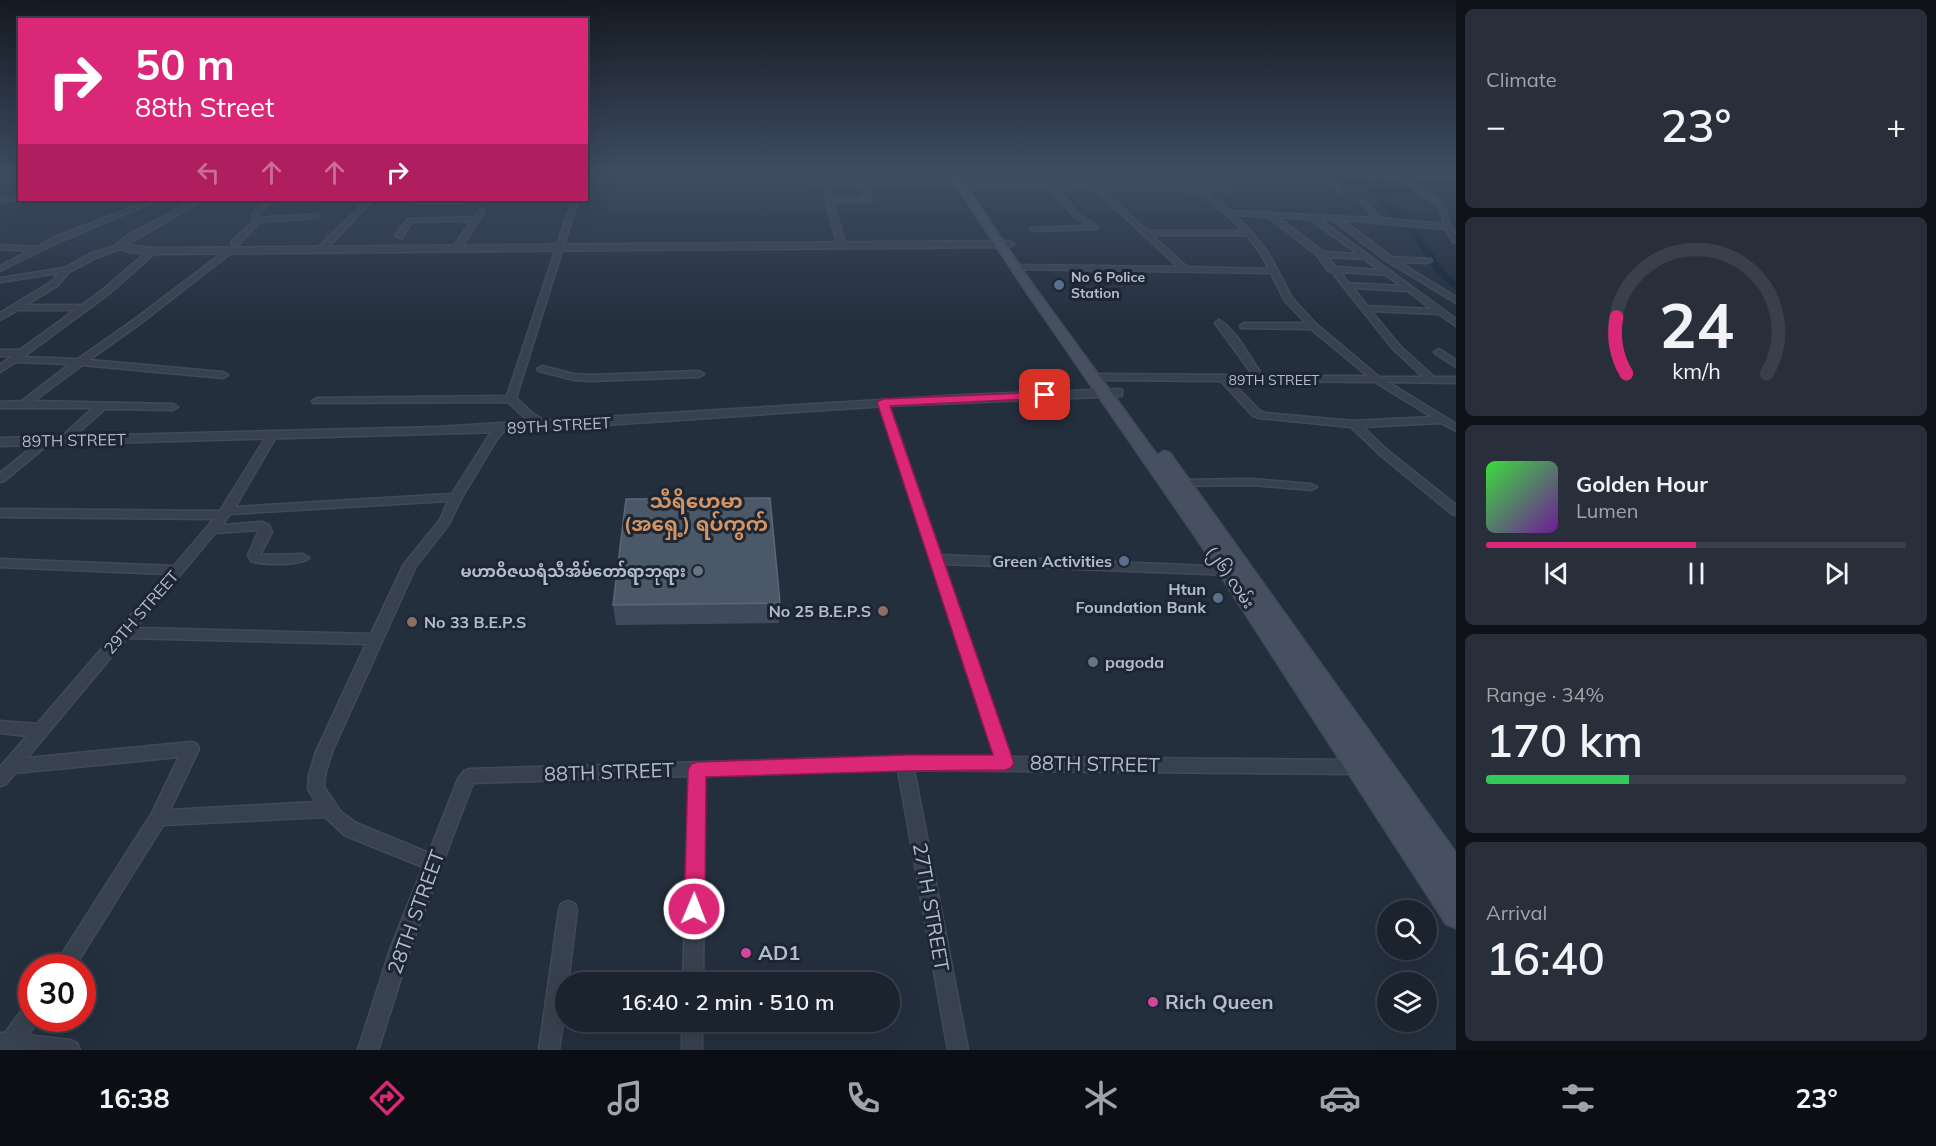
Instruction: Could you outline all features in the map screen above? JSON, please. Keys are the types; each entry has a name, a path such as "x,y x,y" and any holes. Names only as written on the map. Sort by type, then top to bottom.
{"main road":[{"name":"(၂၆) လမ်း","path":"989,222 1237,571 1414,812 1456,876"},
{"name":"(၂၆) လမ်း","path":"1237,571 1360,767 1456,914"}],"street":[{"path":"0,269 38,249 102,222"},
{"path":"121,247 121,244 128,239 159,222"},
{"path":"25,404 138,321 232,247 256,222"},
{"path":"321,249 348,222"},
{"path":"399,236 409,222"},
{"path":"456,249 473,222"},
{"path":"511,399 569,222"},
{"path":"835,222 842,246"},
{"path":"1032,229 1096,228 1086,222"},
{"path":"1135,222 1184,269"},
{"path":"1238,222 1265,254 1288,299 1312,327 1379,381 1456,428"},
{"path":"1280,222 1321,255 1396,347 1432,380"},
{"path":"1318,222 1456,323"},
{"path":"1340,222 1388,258 1456,301"},
{"path":"1410,222 1449,227"},
{"path":"1447,222 1456,240"},
{"path":"1147,233 1249,233"},
{"path":"0,280 66,270 95,255 121,247 153,251 232,247 561,249 1004,244"},
{"path":"0,247 38,249"},
{"path":"0,369 84,308 153,251"},
{"path":"1321,255 1428,261"},
{"path":"1021,267 1274,271"},
{"path":"1331,269 1415,274"},
{"path":"0,317 54,284 66,270"},
{"path":"1345,285 1440,290"},
{"path":"16,307 84,308"},
{"path":"1366,308 1456,312"},
{"path":"1219,323 1239,345 1247,362 1261,379"},
{"path":"1244,326 1312,327"},
{"path":"1439,352 1456,364"},
{"path":"0,353 223,375"},
{"path":"542,369 574,377 592,378 699,374"},
{"path":"1224,379 1260,415 1354,424 1445,420"},
{"name":"89TH STREET","path":"0,442 502,428 1105,385 1224,379 1456,380"},
{"path":"317,400 511,399 531,417 545,425"},
{"path":"883,402 1005,763"},
{"path":"0,405 172,407"},
{"path":"64,440 102,406"},
{"path":"1354,424 1383,452 1456,511"},
{"path":"433,863 350,830 316,789 317,775 324,752 410,564 445,521 456,497 493,437 502,428"},
{"name":"29TH STREET","path":"5,773 225,513 271,436"},
{"path":"0,479 46,441"},
{"path":"1175,483 1252,482 1311,487"},
{"path":"0,513 225,513 456,497"},
{"path":"212,529 262,526 266,528 266,532 254,555 255,558 261,560 303,558"},
{"path":"935,559 1237,571"},
{"path":"0,563 176,570"},
{"path":"122,633 375,639"},
{"path":"0,727 40,731"},
{"path":"5,773 191,749 158,818 72,954"},
{"name":"88TH STREET","path":"470,776 905,763 1360,767"},
{"name":"27TH STREET","path":"905,763 958,1050"},
{"path":"693,972 697,770"},
{"name":"28TH STREET","path":"368,1050 401,947 464,784 470,776"},
{"path":"158,818 331,809"},
{"path":"549,1050 568,910"},
{"path":"5,1044 18,1029"},
{"path":"692,1032 692,1050"},
{"path":"5,1044 70,1050"}],"building":[{"name":"မဟာဝိဇယရံသီအိမ်တော်ရာဘုရား","path":"770,498 780,603 613,605 626,499"}],"waterway":[{"path":"1404,222 1416,234 1439,271 1456,287"}],"place":[{"name":"No 6 Police Station","path":"1059,285"},
{"name":"Green Activities","path":"1124,561"},
{"name":"မဟာဝိဇယရံသီအိမ်တော်ရာဘုရား","path":"698,571"},
{"name":"Htun Foundation Bank","path":"1218,598"},
{"name":"No 25 B.E.P.S","path":"883,611"},
{"name":"No 33 B.E.P.S","path":"412,622"},
{"name":"pagoda","path":"1093,662"},
{"name":"AD1","path":"746,953"},
{"name":"Rich Queen","path":"1153,1002"}],"district":[{"name":"သီရိဟေမာ (အရှေ့) ရပ်ကွက်","path":"696,512"}],"route":[{"path":"694,909 697,770 905,763 1005,763 883,402 1045,395"}]}
